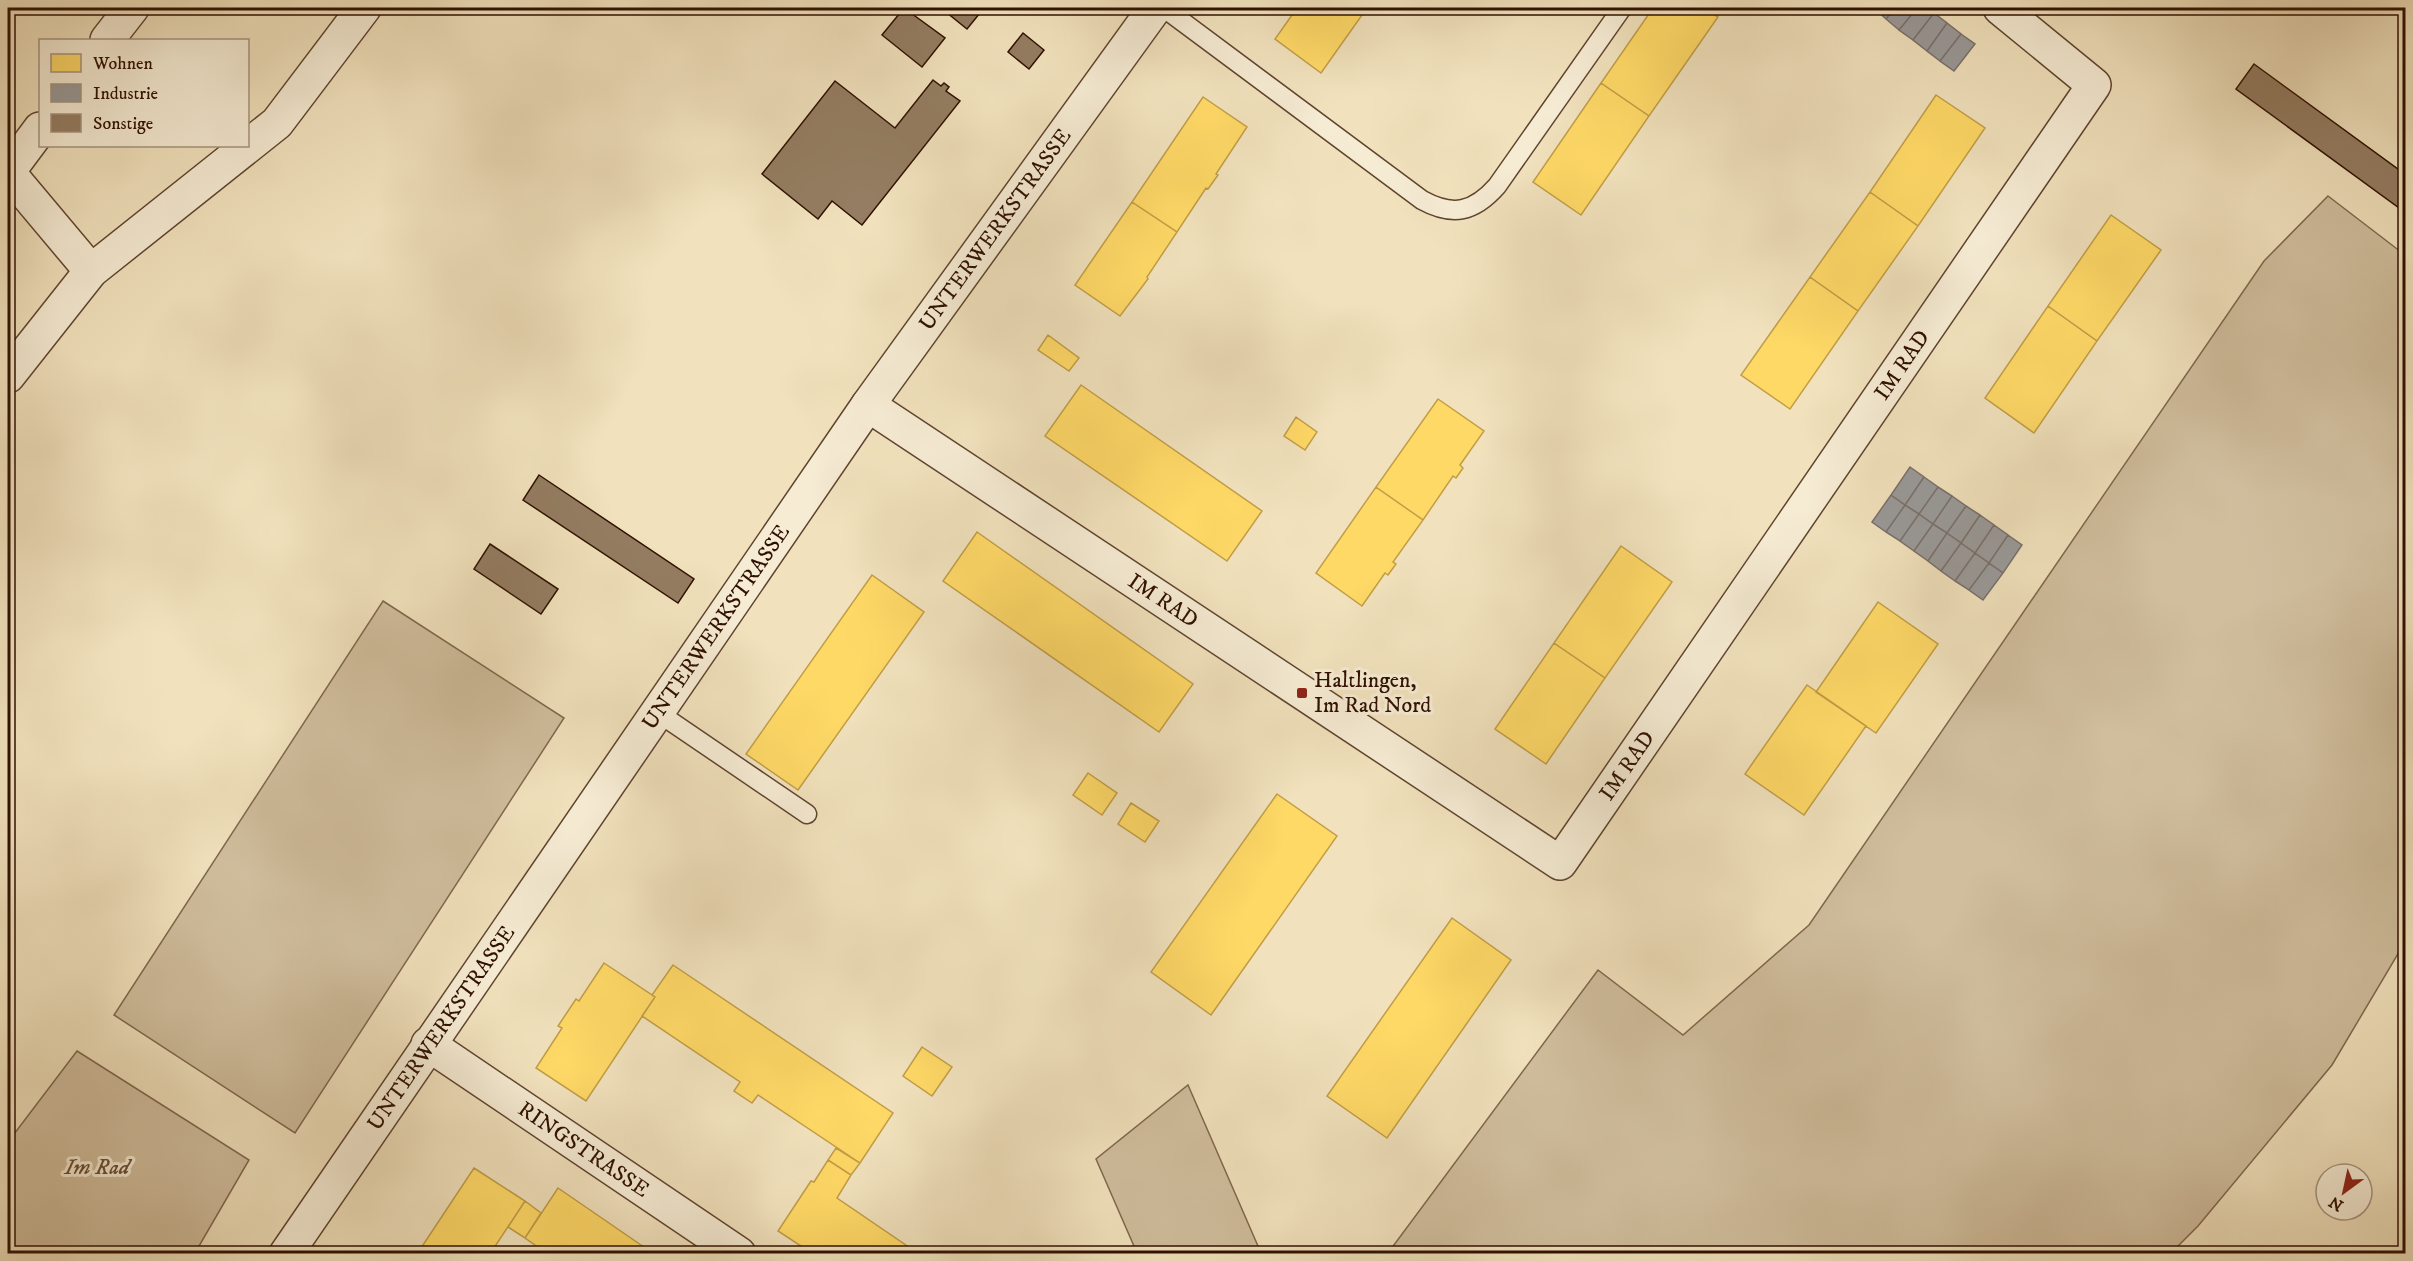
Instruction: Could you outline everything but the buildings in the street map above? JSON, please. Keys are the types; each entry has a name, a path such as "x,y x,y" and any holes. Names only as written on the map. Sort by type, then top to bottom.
{"street":[{"path":"108,39 132,8"},
{"path":"249,145 277,123 364,8"},
{"name":"UNTERWERKSTRASSE","path":"286,1254 868,405 1155,8"},
{"name":"IM RAD","path":"868,405 1560,863 2094,85 2000,8"},
{"path":"39,130 8,172 91,271"},
{"path":"8,376 91,271 247,147"},
{"name":"RINGSTRASSE","path":"428,1044 739,1254"}],"lane":[{"path":"1164,8 1422,200 1437,208 1454,211 1472,207 1486,199 1497,186 1622,8"},
{"path":"657,712 807,814"}],"green space":[{"path":"2328,196 2405,255 2405,942 2332,1065 2198,1226 2170,1254 1388,1253 1598,970 1683,1035 1809,925 2264,261"},
{"path":"383,601 564,718 295,1133 114,1015"},
{"name":"Im Rad","path":"77,1051 249,1160 195,1253 8,1253 8,1142"},
{"path":"1188,1085 1261,1253 1137,1253 1096,1159"}],"place":[{"name":"Haltlingen, Im Rad Nord","path":"1302,693"}]}
